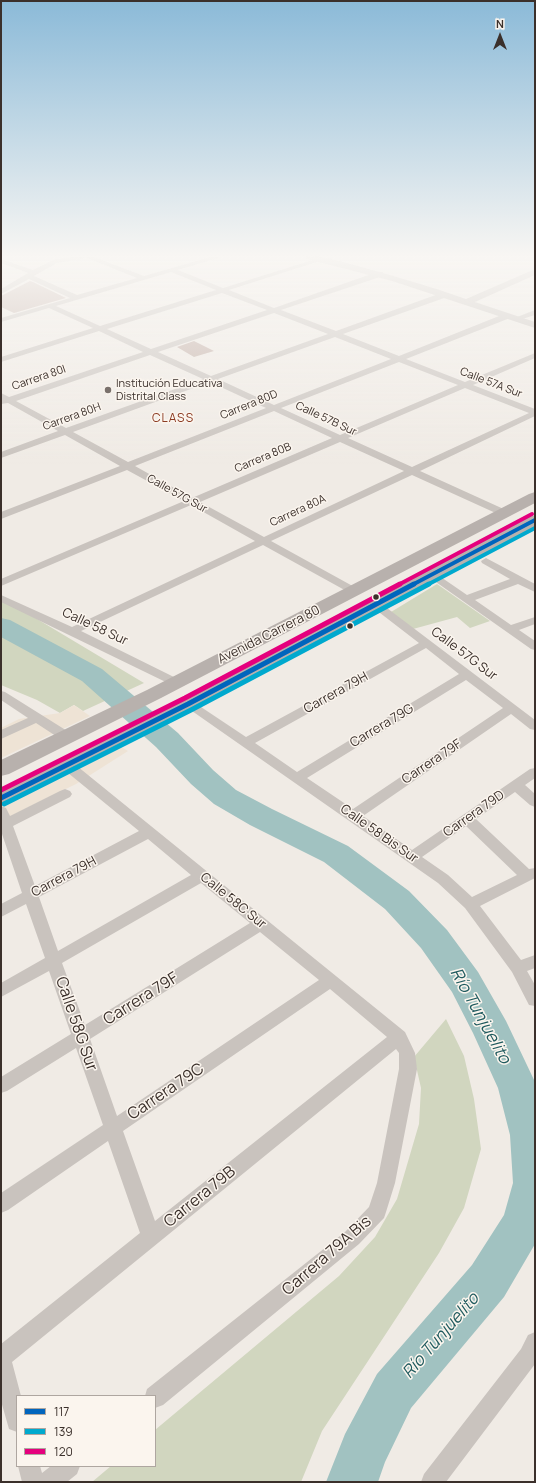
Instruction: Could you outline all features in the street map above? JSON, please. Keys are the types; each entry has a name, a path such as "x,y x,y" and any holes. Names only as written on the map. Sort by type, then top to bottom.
{"main road":[{"name":"Avenida Carrera 80","path":"1,769 67,738 176,683 535,498"},
{"name":"Avenida Carrera 80","path":"1,798 183,707 535,520"}],"street":[{"name":"Calle 57B Sur","path":"96,326 504,513"},
{"path":"1,360 106,326"},
{"name":"Carrera 80I","path":"3,400 227,326"},
{"name":"Calle 57A Sur","path":"315,326 535,412"},
{"name":"Carrera 80H","path":"1,455 356,326"},
{"name":"Carrera 80D","path":"1,516 481,326"},
{"name":"Carrera 80B","path":"1,583 535,355"},
{"name":"Calle 57G Sur","path":"3,400 65,432 354,591"},
{"name":"Carrera 80A","path":"72,631 535,412"},
{"path":"486,561 535,589"},
{"path":"431,575 535,646"},
{"path":"466,599 519,580"},
{"name":"Calle 58 Sur","path":"1,598 72,631 176,683"},
{"name":"Calle 57G Sur","path":"375,604 535,725"},
{"path":"510,629 535,620"},
{"name":"Carrera 79H","path":"246,743 427,643"},
{"name":"Carrera 79G","path":"297,778 467,674"},
{"path":"1,695 67,738"},
{"name":"Calle 58 Bis Sur","path":"183,707 246,743 412,856 443,879 470,904 518,968 535,1000"},
{"name":"Carrera 79F","path":"353,816 512,708"},
{"path":"1,735 37,718"},
{"name":"Calle 58C Sur","path":"67,765 398,1037"},
{"name":"Carrera 79D","path":"412,856 535,772"},
{"path":"516,785 535,802"},
{"path":"3,820 65,794"},
{"path":"467,819 531,874 470,904"},
{"name":"Calle 58G Sur","path":"3,820 31,895 151,1237"},
{"name":"Carrera 79H","path":"1,910 149,832"},
{"path":"1,991 201,876"},
{"name":"Carrera 79F","path":"1,1086 261,924"},
{"path":"518,968 535,961"},
{"name":"Carrera 79C","path":"1,1204 330,981"},
{"name":"Carrera 79B","path":"1,1357 398,1037"},
{"name":"Carrera 79A Bis","path":"156,1396 352,1238 377,1212 386,1183 408,1069 406,1053 398,1037"},
{"path":"432,1482 533,1354"},
{"path":"1,1361 16,1417"},
{"path":"29,1467 33,1482"},
{"path":"49,1482 68,1467"}],"green space":[{"path":"437,584 490,621 470,628 457,617 413,629 391,612"},
{"path":"1,601 32,616 144,683 83,711 74,705 60,713 37,700 1,685"},
{"path":"446,1019 464,1056 474,1099 481,1149 464,1208 439,1253 322,1431 301,1482 92,1482 110,1467 156,1467 156,1429 339,1276 375,1237 397,1199 419,1124 421,1088 414,1057"}],"shaded area":[{"path":"74,705 90,716 1,758 1,728 19,719 60,713"},
{"path":"118,745 128,751 76,784 1,821 1,805"}],"building":[{"path":"194,341 214,351 194,357 177,347"}],"waterway":[{"name":"Río Tunjuelito","path":"1,626 92,675 167,740 202,777 225,797 261,817 336,854 397,900 434,939 465,982 492,1032 518,1088 531,1135 534,1183 524,1222 488,1281 394,1391 363,1452 352,1482"}],"transit line":[{"name":"120","path":"1,790 185,698 532,514"},
{"name":"117","path":"1,798 188,704 535,520"},
{"name":"139","path":"4,804 191,710 535,528"}],"place":[{"name":"Institución Educativa Distrital Class","path":"108,390"}],"district":[{"name":"CLASS","path":"173,419"}]}
